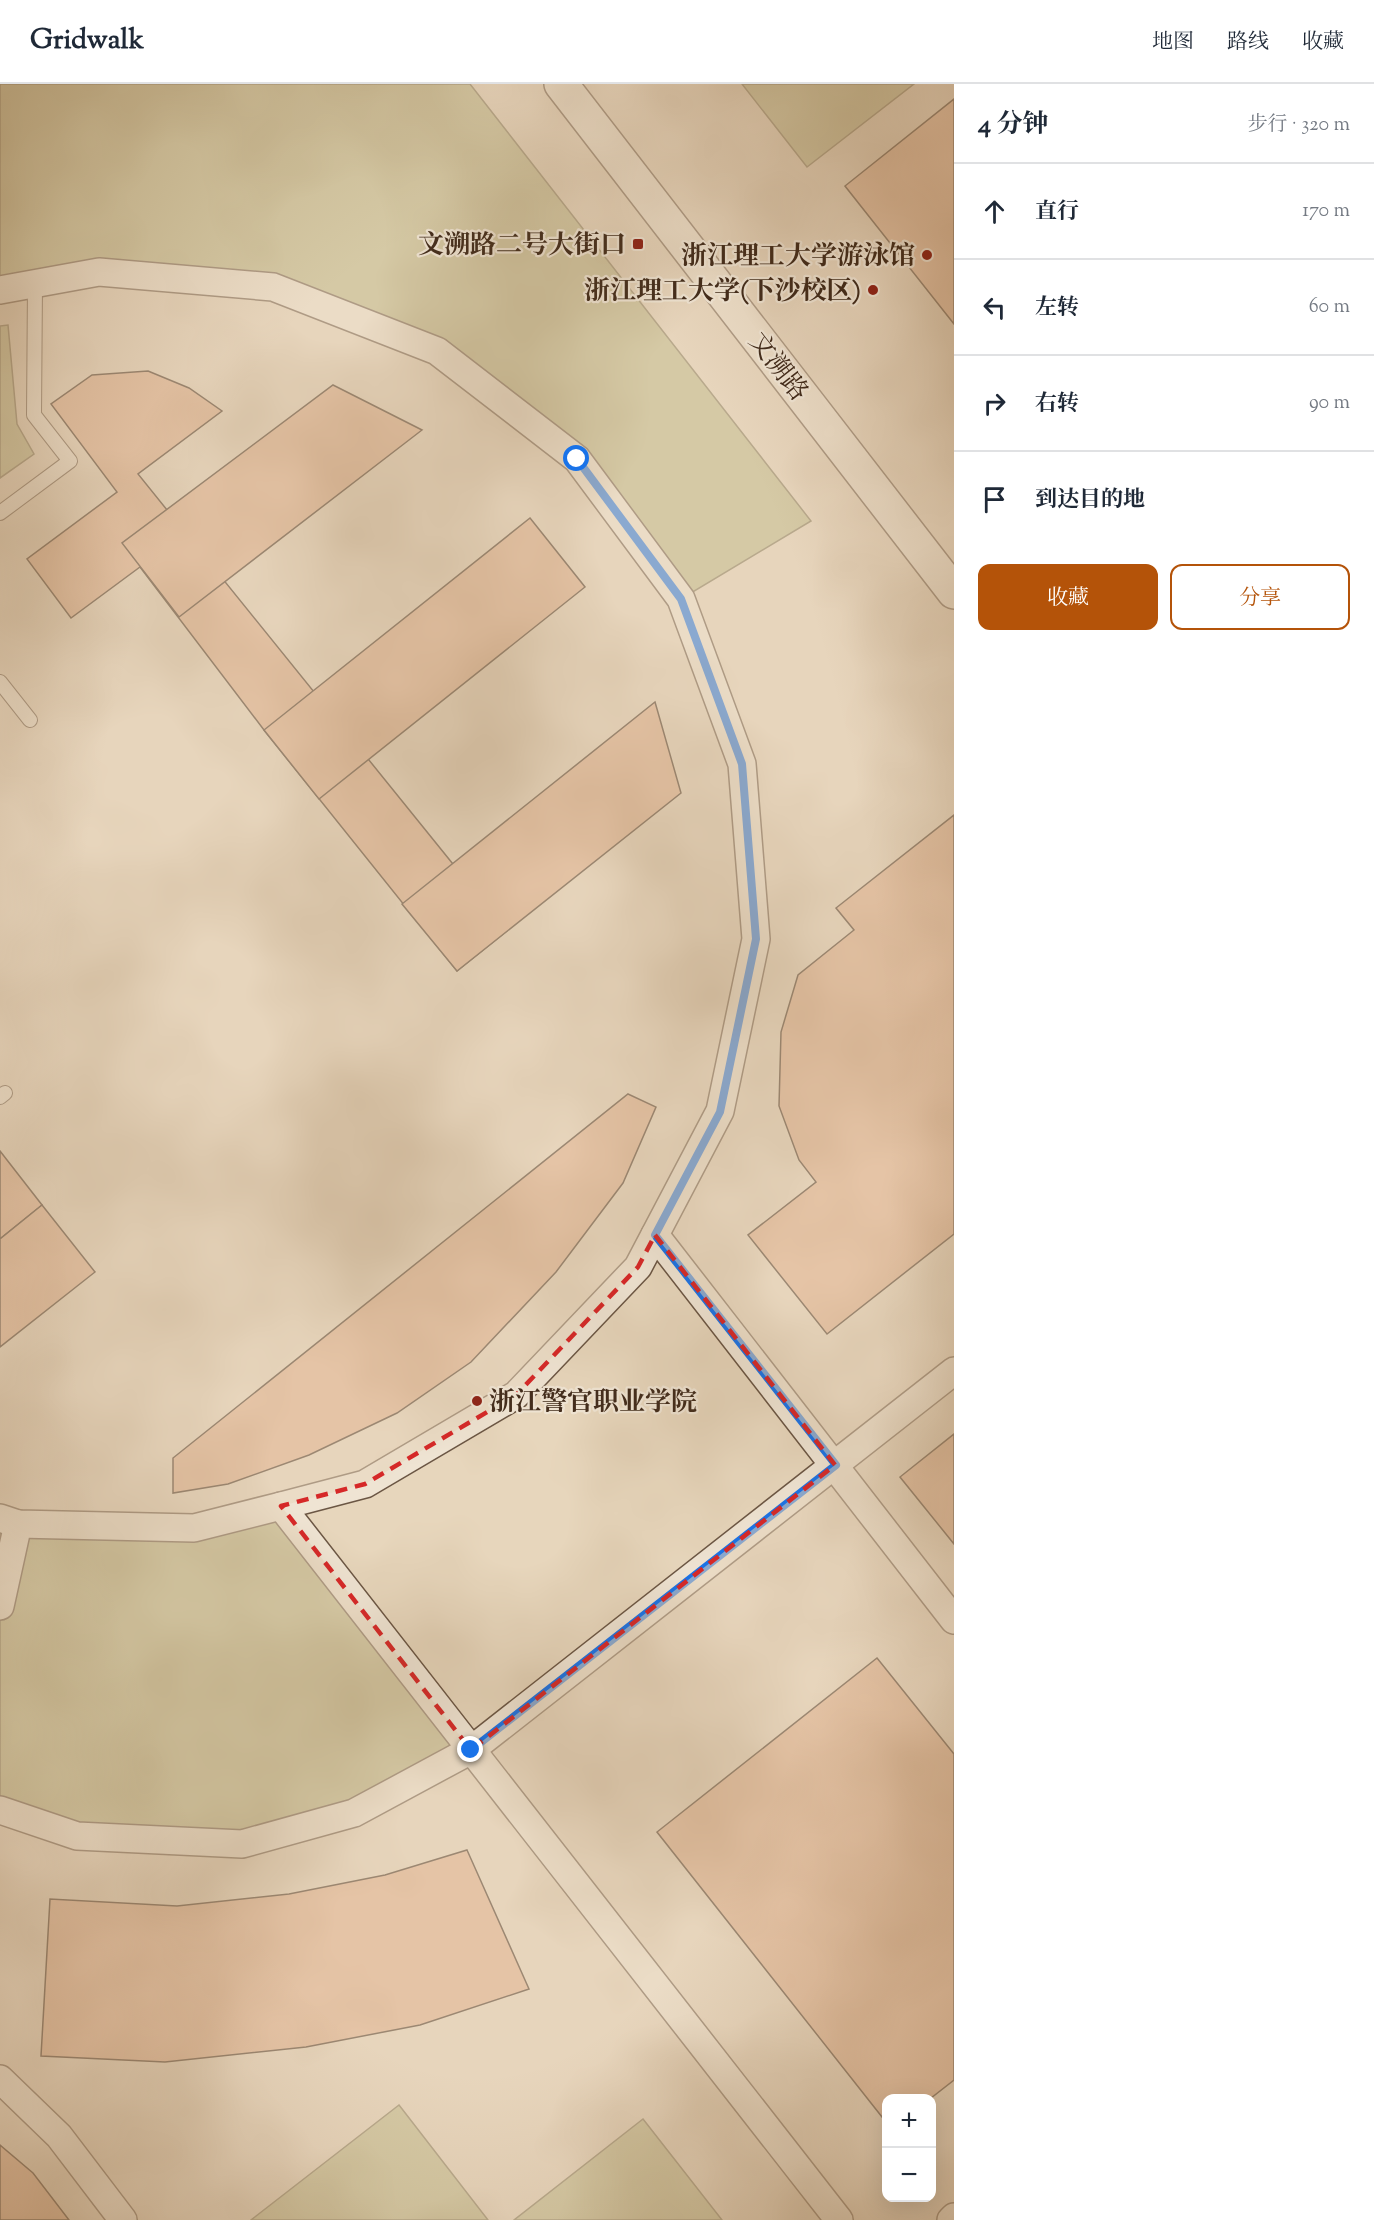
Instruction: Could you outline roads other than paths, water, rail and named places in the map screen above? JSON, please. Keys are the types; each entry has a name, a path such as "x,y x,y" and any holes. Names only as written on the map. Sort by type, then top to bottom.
{"street":[{"name":"文溯路","path":"561,84 954,592"},
{"path":"0,290 99,272 273,288 437,351 577,459 681,599 742,764 756,939 720,1112 638,1267 516,1395 365,1484 194,1528 9,1521 0,1606"},
{"path":"655,1235 836,1465 954,1620"},
{"path":"0,1810 77,1836 242,1844 354,1813 471,1750 954,1371"},
{"path":"281,1506 838,2220"},
{"path":"0,2079 59,2136 123,2220"}],"lane":[{"path":"0,513 70,461 34,415 35,284"},
{"path":"0,682 30,720"}],"place":[{"name":"文溯路二号大街口","path":"638,244"},
{"name":"浙江理工大学游泳馆","path":"927,255"},
{"name":"浙江理工大学(下沙校区)","path":"873,290"},
{"name":"浙江警官职业学院","path":"477,1401"}]}
